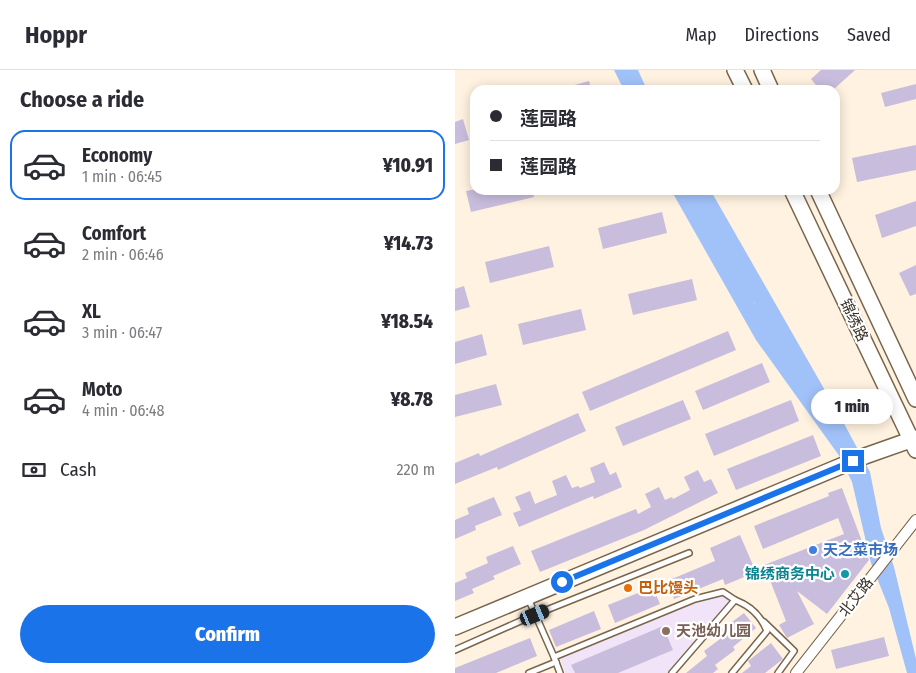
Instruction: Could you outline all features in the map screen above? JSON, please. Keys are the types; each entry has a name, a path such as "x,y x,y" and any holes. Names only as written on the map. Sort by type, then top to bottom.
{"main road":[{"path":"735,70 742,85"},
{"path":"762,70 769,85"},
{"name":"锦绣路","path":"794,195 914,442"},
{"name":"锦绣路","path":"820,195 916,399"},
{"path":"455,627 865,456 914,442"}],"street":[{"name":"北艾路","path":"796,673 916,520"}],"lane":[{"path":"455,650 535,615 689,553"},
{"path":"529,673 555,659 695,599 723,592 735,600 748,605 794,650 778,673"},
{"path":"527,597 560,673"},
{"path":"672,673 735,600"},
{"path":"732,673 767,632 763,621"}],"shaded area":[{"name":"天池幼儿园","path":"723,594 731,601 668,673 565,673 560,659 695,603"}],"water":[{"path":"614,70 638,70 645,85 622,85"},
{"path":"674,195 703,195 747,272 754,303 782,334 807,377 840,416 870,472 881,528 894,567 916,659 916,673 907,673 889,608 871,563 852,482 840,457 756,340"}],"building":[{"path":"821,70 855,70 838,85 816,85 811,79"},
{"path":"589,81 590,85 575,85"},
{"path":"916,84 916,99 885,107 881,93"},
{"path":"463,119 469,140 455,144 455,122"},
{"path":"916,145 916,170 857,182 852,158"},
{"path":"470,190 470,195 534,195 534,197 471,212 466,191"},
{"path":"916,201 916,226 882,238 875,215"},
{"path":"662,212 667,233 603,249 598,228"},
{"path":"549,246 554,267 490,283 485,262"},
{"path":"916,265 916,294 910,296 899,273"},
{"path":"692,279 697,300 633,315 628,294"},
{"path":"464,286 470,307 455,311 455,289"},
{"path":"581,309 586,330 523,345 518,324"},
{"path":"728,331 736,350 590,411 582,392"},
{"path":"482,334 487,355 455,364 455,342"},
{"path":"762,363 770,382 703,410 695,391"},
{"path":"496,384 502,405 455,417 455,395"},
{"path":"683,400 691,419 623,446 615,427"},
{"path":"791,400 799,421 714,456 705,434"},
{"path":"578,413 586,431 498,470 497,467 455,484 455,463 479,453 480,456"},
{"path":"813,435 821,456 736,490 727,469"},
{"path":"604,462 610,475 616,472 622,487 594,499 593,496 519,527 513,513 521,510 515,497 530,491 535,504 557,495 552,481 566,475 572,488 578,486 580,488 595,482 590,468"},
{"path":"698,470 704,482 711,479 718,493 644,530 540,572 531,551 636,509 638,514 651,507 645,494 659,487 665,500 672,497 673,499 690,490 684,477"},
{"path":"842,488 869,560 827,614 797,591 814,624 787,638 779,625 786,621 764,565 844,534 838,518 763,549 754,526 829,496 828,493"},
{"path":"494,497 502,515 475,526 476,530 455,539 455,520 469,514 467,508"},
{"path":"740,535 756,572 725,585 723,579 674,599 667,581 715,561 710,548"},
{"path":"513,546 521,564 493,576 495,579 472,589 474,593 455,601 455,583 467,578 465,573 488,563 486,557"},
{"path":"653,587 660,604 615,623 608,605"},
{"path":"594,611 601,629 556,647 549,630"},
{"path":"744,613 756,628 733,647 735,650 715,665 718,669 713,673 686,673 707,656 704,651 724,636 720,631"},
{"path":"663,626 673,650 618,673 575,673 571,665"},
{"path":"884,637 889,656 836,669 831,650"},
{"path":"530,638 537,656 496,673 455,673 455,668"},
{"path":"771,643 783,659 765,673 742,673 751,666 748,661"}],"waterway":[{"path":"703,195 819,398"}],"place":[{"name":"天之菜市场","path":"813,550"},
{"name":"锦绣商务中心","path":"845,574"},
{"name":"巴比馒头","path":"628,588"},
{"name":"天池幼儿园","path":"666,631"}],"route":[{"path":"562,582 703,525 853,461"}]}
